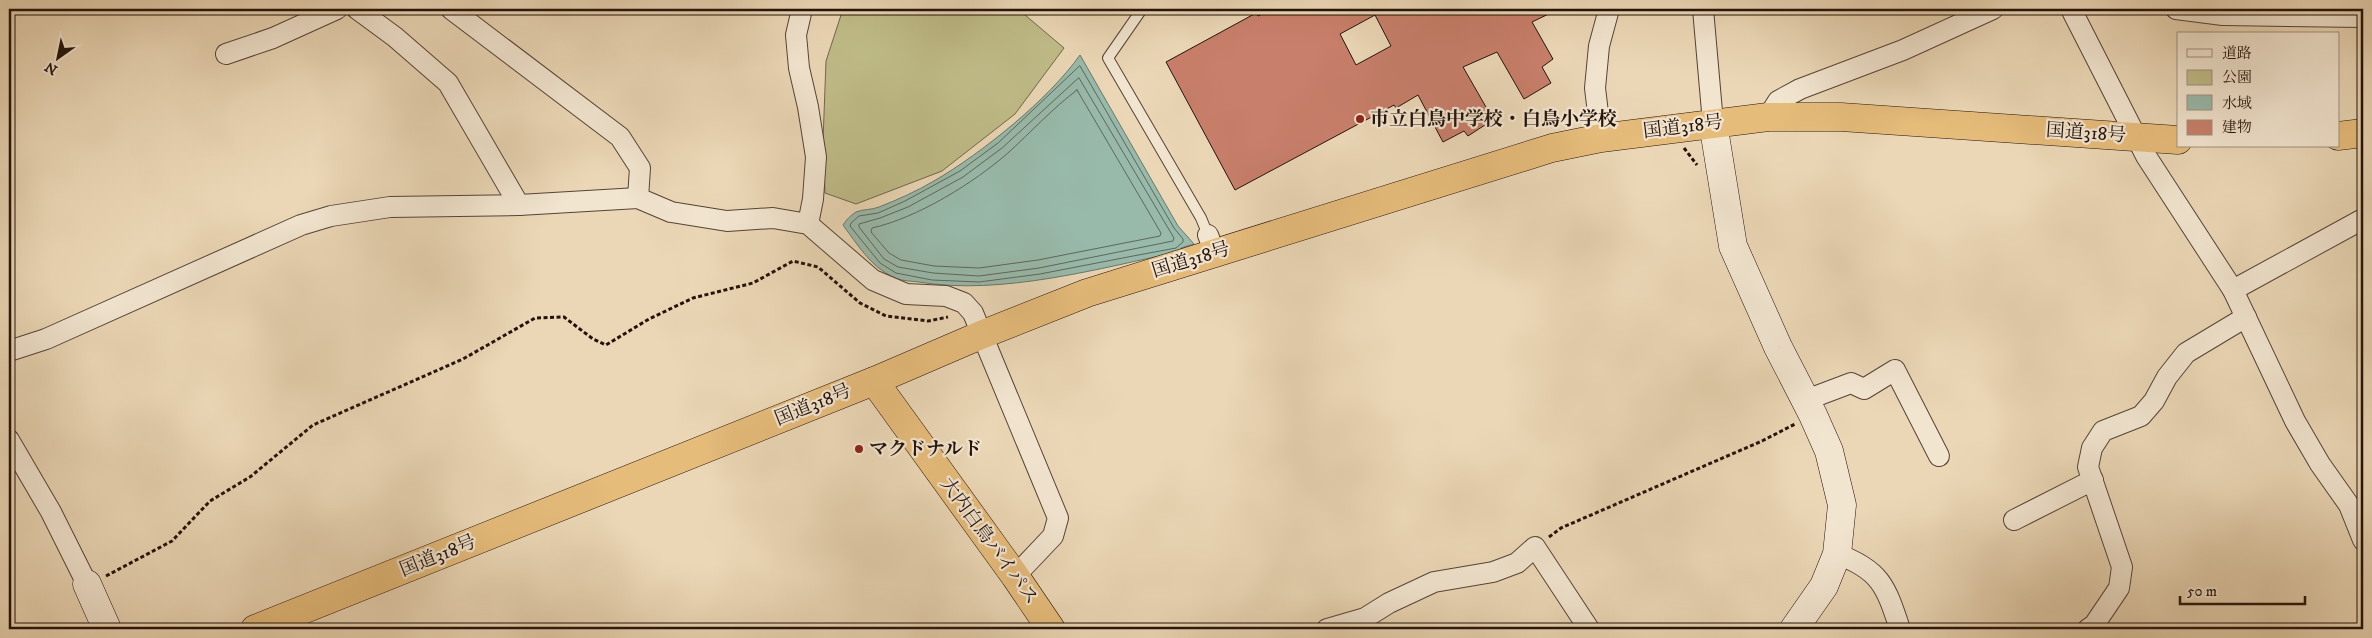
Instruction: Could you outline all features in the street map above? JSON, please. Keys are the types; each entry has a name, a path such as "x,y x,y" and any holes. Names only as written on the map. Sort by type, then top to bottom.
{"highway":[{"name":"国道318号","path":"255,629 874,381 977,324 1087,293 1211,244 1552,148 1602,138 1768,117 1841,117 2177,140"},
{"path":"2340,136 2363,132"},
{"name":"大内白鳥バイパス","path":"874,381 1051,629"}],"street":[{"path":"226,54 273,38 336,9"},
{"path":"357,9 395,36 448,83 519,205"},
{"path":"451,9 620,137 640,168 638,198"},
{"path":"802,9 796,35 798,68 808,106 816,157 813,200 808,224"},
{"path":"1602,138 1595,88 1598,46 1608,9"},
{"path":"1702,9 1713,123 1733,246 1778,347 1801,411 1829,451 1842,505 1837,554 1824,586 1794,629"},
{"path":"1768,117 1778,101 1800,89 1903,50 1993,9"},
{"path":"2071,9 2111,91 2146,156 2233,290 2295,421 2320,464 2349,505 2363,540"},
{"path":"2178,9 2223,15 2363,17"},
{"path":"9,351 46,338 301,225 331,216 390,207 519,205 638,198 671,212 728,221 773,218 808,224 873,280 906,294 946,296 964,303 977,324 1058,518 1053,536 1015,576"},
{"path":"2233,290 2363,219"},
{"path":"2088,629 2094,625 2119,588 2122,567 2088,467 2092,448 2103,431 2141,416 2154,401 2166,377 2186,354 2246,317"},
{"path":"1801,411 1851,383 1864,389 1895,370 1939,456"},
{"path":"9,440 51,512 107,629"},
{"path":"2014,520 2093,480"},
{"path":"1327,629 1365,618 1388,602 1434,582 1493,572 1517,563 1535,547 1589,629"},
{"path":"1837,554 1856,561 1873,573 1887,591 1900,629"}],"lane":[{"path":"1142,9 1108,58 1201,218 1211,244"}],"path":[{"path":"1674,128 1682,145 1699,168"},
{"path":"87,584 129,566 172,541 210,501 250,477 313,425 464,359 535,318 564,317 593,339 606,345 649,319 693,298 753,283 793,261 818,267 860,303 886,316 977,324"},
{"path":"1535,547 1561,528 1762,441 1793,425 1801,411"}],"green space":[{"path":"843,9 1018,9 1064,48 1015,114 942,171 856,204 825,193 823,141 826,61"}],"water":[{"path":"1080,55 1178,226 1194,244 1181,248 1182,251 1085,272 1017,283 983,285 951,285 902,280 885,273 871,261 843,225 849,218 856,212 876,208 914,192 973,156 1032,107 1067,72"}],"building":[{"path":"1272,9 1559,9 1532,22 1553,59 1542,67 1551,83 1524,99 1497,52 1463,67 1490,114 1485,118 1488,123 1468,136 1464,131 1443,142 1418,95 1396,108 1394,105 1235,190 1166,62 1256,13 1258,16","holes":["1375,15 1391,46 1356,65 1340,34"]}],"place":[{"name":"市立白鳥中学校・白鳥小学校","path":"1360,119"},
{"name":"マクドナルド","path":"859,449"}]}
